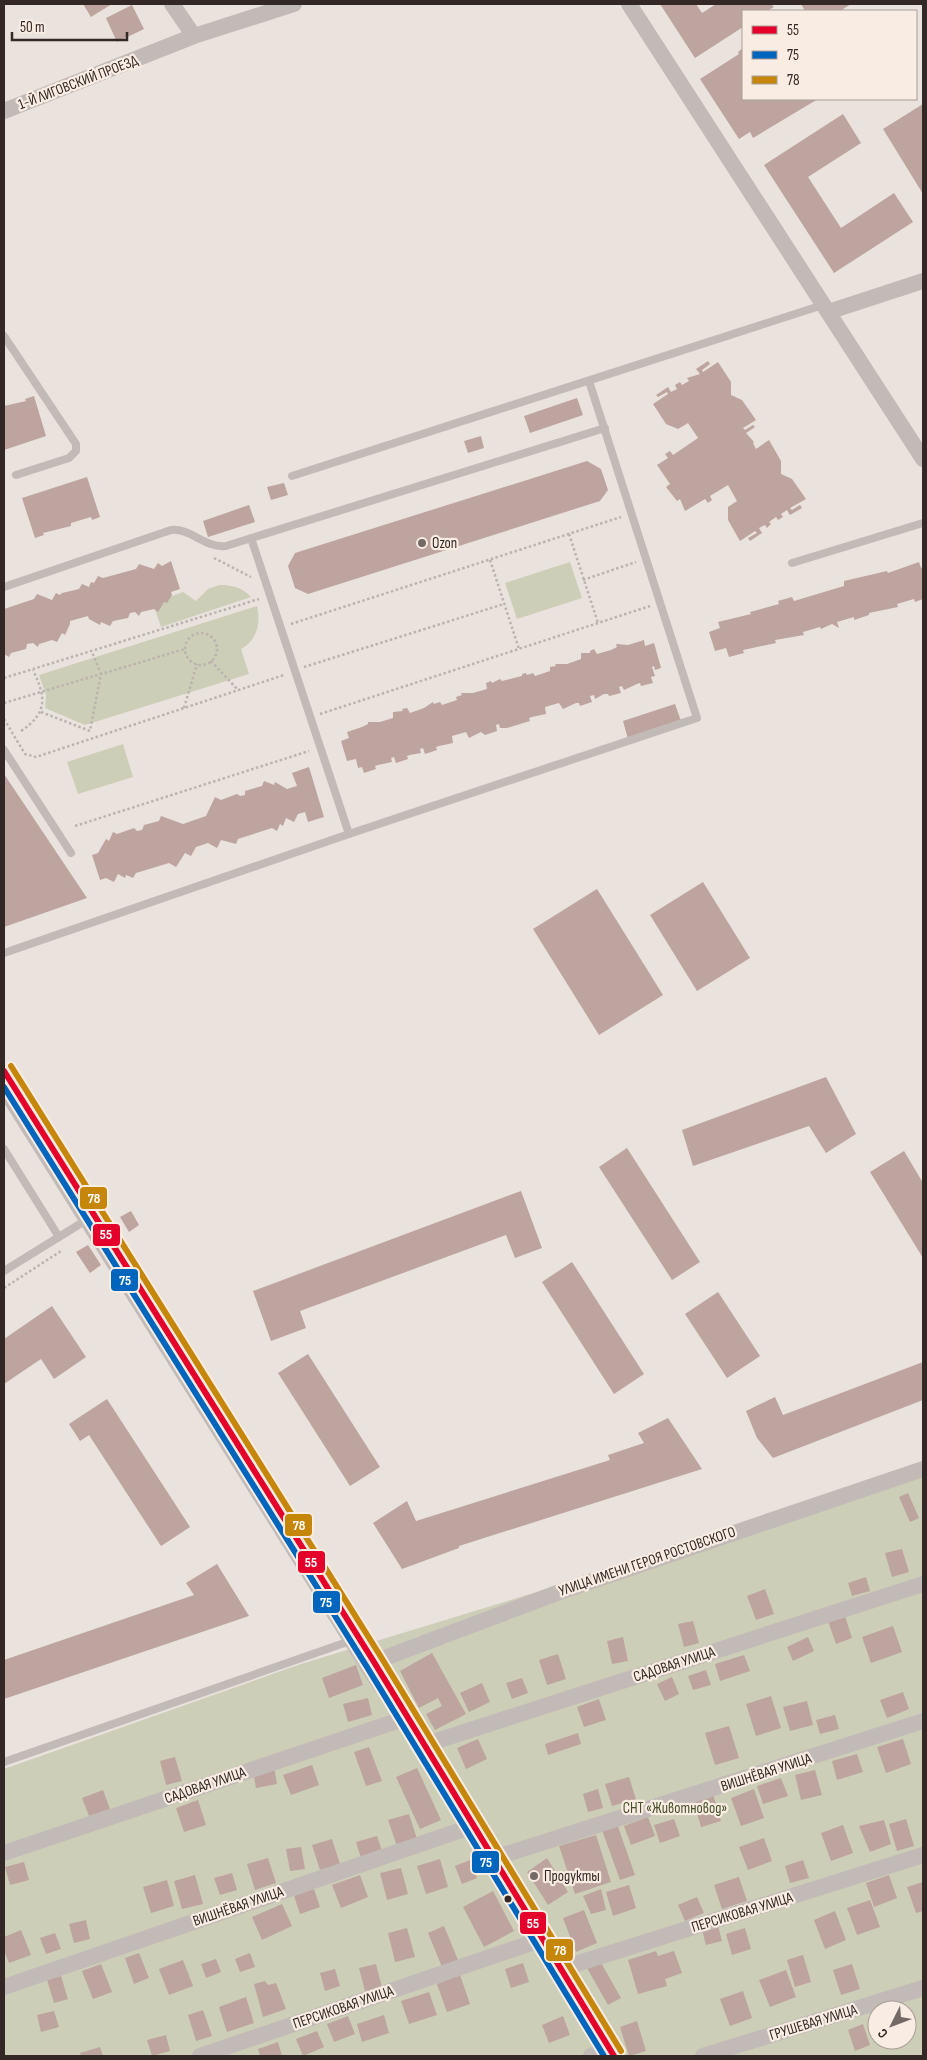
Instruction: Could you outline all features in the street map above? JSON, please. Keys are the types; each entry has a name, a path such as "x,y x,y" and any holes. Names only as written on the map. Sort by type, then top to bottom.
{"street":[{"path":"172,4 194,36"},
{"name":"1-Й ЛИГОВСКИЙ ПРОЕЗД","path":"4,111 194,36 294,4"},
{"path":"629,4 923,459"},
{"path":"826,309 923,281"},
{"path":"4,1071 91,1217"},
{"path":"4,1084 91,1217 424,1745 612,2053 591,2056"},
{"name":"УЛИЦА ИМЕНИ ГЕРОЯ РОСТОВСКОГО","path":"374,1662 557,1593 923,1469"},
{"name":"САДОВАЯ УЛИЦА","path":"424,1745 923,1584"},
{"path":"357,1639 374,1662 406,1718"},
{"name":"САДОВАЯ УЛИЦА","path":"4,1853 406,1718"},
{"name":"ВИШНЁВАЯ УЛИЦА","path":"494,1858 923,1721"},
{"name":"ВИШНЁВАЯ УЛИЦА","path":"4,1987 473,1826"},
{"name":"ПЕРСИКОВАЯ УЛИЦА","path":"560,1969 923,1855"},
{"name":"ПЕРСИКОВАЯ УЛИЦА","path":"200,2056 543,1939"},
{"name":"ГРУШЕВАЯ УЛИЦА","path":"703,2056 923,1988"}],"lane":[{"path":"292,476 589,380 826,309"},
{"path":"4,336 76,444 76,451 69,458 16,475"},
{"path":"4,953 349,834 697,718 589,380"},
{"path":"4,587 171,530 181,530 215,547 226,546 604,428"},
{"path":"792,563 923,522"},
{"path":"251,538 349,834"},
{"path":"4,750 71,853"},
{"path":"4,1149 59,1237"},
{"path":"4,1271 91,1217"},
{"path":"4,1762 357,1639"}],"path":[{"path":"291,633 288,624 623,517 620,508"},
{"path":"569,534 598,623"},
{"path":"206,554 250,576 255,581"},
{"path":"490,560 519,649"},
{"path":"584,580 637,561 640,570"},
{"path":"4,678 260,599 258,590"},
{"path":"300,659 303,668 504,604"},
{"path":"322,724 318,714 652,605 654,614"},
{"path":"203,633 208,634 215,642 217,647 211,661 197,664 189,658 185,649 192,636 203,633"},
{"path":"4,702 185,649"},
{"path":"41,712 90,731 101,674 92,652"},
{"path":"211,661 238,690"},
{"path":"184,708 197,664"},
{"path":"21,731 33,723 41,712 42,691 33,670"},
{"path":"4,719 25,754 36,756 286,674"},
{"path":"75,826 311,750"}],"green space":[{"path":"570,562 582,598 517,619 505,583"},
{"path":"219,585 236,587 251,597 161,627 153,603 183,592 196,601 208,589"},
{"path":"257,606 258,625 256,631 251,641 241,649 249,674 85,725 45,708 46,695 39,675"},
{"path":"123,744 133,777 78,794 67,762"},
{"name":"СНТ «Животновод»","path":"923,1474 923,2056 4,2056 4,1769 301,1664"}],"building":[{"path":"83,4 112,4 91,17"},
{"path":"660,4 696,4 702,13 716,4 771,4 774,7 769,10 742,10 742,28 695,58"},
{"path":"801,4 851,4 842,10 804,10"},
{"path":"132,5 144,29 117,42 106,18"},
{"path":"742,49 742,100 816,100 753,138 750,132 739,139 700,79 739,54 738,52"},
{"path":"923,104 923,194 883,129"},
{"path":"843,114 861,143 808,177 841,228 894,193 913,222 834,273 764,165"},
{"path":"708,361 710,364 702,370 703,372 718,362 731,382 731,395 742,400 756,420 743,428 745,430 753,425 755,427 746,433 754,442 756,449 769,440 781,461 781,474 792,479 806,499 790,508 792,510 800,505 802,508 790,515 787,510 781,514 783,517 778,520 776,517 769,522 771,524 767,528 765,525 759,528 762,533 750,541 748,538 757,533 755,531 740,541 728,520 728,507 737,501 728,485 710,496 712,500 708,503 705,499 685,511 680,499 677,501 666,487 670,484 657,465 668,458 665,454 670,451 673,455 698,438 688,423 678,429 666,424 653,404 668,394 667,392 658,397 656,395 668,387 671,392 677,389 675,385 680,382 682,385 689,381 687,378 700,374 696,369"},
{"path":"34,396 46,436 4,450 4,406 26,401 25,399"},
{"path":"577,398 583,415 530,433 524,416"},
{"path":"481,436 484,448 468,453 464,441"},
{"path":"587,461 601,469 608,490 600,501 308,594 295,588 288,566 295,553"},
{"path":"87,477 100,517 92,520 91,517 71,523 71,526 43,533 44,535 35,538 22,498"},
{"path":"284,483 288,495 271,500 267,487"},
{"path":"249,505 255,522 208,537 203,521"},
{"path":"171,561 180,589 171,592 172,595 167,603 164,602 158,612 154,609 141,612 139,616 135,612 130,613 128,618 113,621 110,626 101,622 100,625 89,619 88,616 70,621 65,635 62,633 57,642 52,640 39,644 38,647 33,643 27,644 26,649 11,653 9,657 4,654 4,609 34,599 37,594 52,600 56,593 60,595 79,589 82,584 89,587 91,582 94,583 98,576 103,578 136,569 139,564 154,569 158,563 162,566"},
{"path":"919,562 921,568 923,567 923,599 915,602 914,599 897,604 898,607 869,613 869,615 854,620 854,617 837,622 839,628 832,624 821,629 820,627 803,632 804,635 775,640 776,643 743,650 744,653 729,657 726,648 715,651 709,632 720,628 718,622 751,614 750,612 779,604 778,601 792,597 794,601 844,586 844,581 887,571 888,573"},
{"path":"644,640 645,646 654,643 661,668 655,670 654,666 652,667 655,676 651,677 653,683 641,686 640,683 624,690 622,686 619,687 621,693 609,696 604,694 595,699 594,695 590,696 592,702 580,706 579,703 576,703 563,709 559,703 545,707 546,714 529,718 530,721 507,728 500,728 499,724 496,725 497,731 485,735 481,732 469,738 466,732 452,736 453,743 436,747 437,750 425,754 423,748 420,749 421,753 407,756 408,759 396,763 394,757 391,758 392,762 375,766 376,769 364,773 362,767 358,768 356,759 347,761 341,741 349,738 347,732 362,727 368,724 368,722 380,722 393,718 393,712 403,711 402,709 407,708 410,713 424,708 433,702 434,704 440,702 442,705 457,700 456,697 462,695 461,693 473,693 487,689 486,683 491,681 492,683 500,679 502,681 522,676 522,674 526,673 527,675 533,673 535,676 550,671 550,667 556,666 555,664 567,664 581,659 581,653 590,653 594,649 597,654 617,647 616,644 628,645"},
{"path":"675,704 681,721 628,739 623,721"},
{"path":"309,767 324,817 308,822 305,812 298,814 294,822 286,818 283,826 280,824 277,831 272,828 238,839 236,844 221,840 217,848 208,843 196,847 191,856 185,853 176,867 169,863 136,873 133,878 126,875 125,878 118,874 114,882 106,878 100,880 92,855 98,853 106,839 109,841 113,832 117,834 134,828 137,831 142,830 144,825 159,821 161,816 183,824 206,816 215,797 221,800 237,794 240,796 245,795 245,791 262,786 264,781 274,785 275,782 287,789 297,786 292,773"},
{"path":"4,774 87,898 4,927"},
{"path":"703,882 750,958 697,991 650,915"},
{"path":"597,889 663,995 599,1035 533,929"},
{"path":"826,1077 856,1134 826,1153 809,1126 693,1166 682,1130"},
{"path":"627,1148 700,1262 672,1280 599,1167"},
{"path":"904,1151 923,1183 923,1258 870,1172"},
{"path":"521,1191 542,1248 515,1258 506,1235 300,1311 306,1328 271,1341 253,1291"},
{"path":"131,1211 139,1225 129,1232 120,1217"},
{"path":"88,1245 101,1265 90,1273 76,1252"},
{"path":"572,1262 644,1374 614,1394 542,1282"},
{"path":"718,1292 760,1356 727,1378 685,1314"},
{"path":"52,1306 86,1357 54,1379 41,1359 4,1384 4,1339"},
{"path":"308,1354 380,1467 350,1486 278,1373"},
{"path":"923,1362 923,1400 773,1458 757,1438 746,1411 775,1397 783,1415"},
{"path":"107,1399 190,1527 161,1546 89,1435 80,1441 69,1424"},
{"path":"668,1418 702,1469 459,1546 459,1548 402,1569 373,1523 407,1501 416,1521 610,1460 608,1455 644,1443 638,1433"},
{"path":"908,1493 919,1518 910,1522 899,1497"},
{"path":"902,1549 909,1572 892,1577 885,1553"},
{"path":"217,1564 249,1616 4,1699 4,1660 194,1595 186,1583"},
{"path":"866,1577 870,1591 852,1596 848,1583"},
{"path":"765,1589 774,1614 756,1620 747,1596"},
{"path":"845,1616 852,1638 836,1644 828,1621"},
{"path":"693,1621 699,1643 684,1647 678,1624"},
{"path":"893,1626 902,1652 871,1663 862,1637"},
{"path":"623,1637 628,1661 612,1664 607,1641"},
{"path":"808,1637 814,1651 793,1661 787,1647"},
{"path":"432,1653 466,1714 435,1730 426,1714 442,1706 438,1698 419,1708 400,1671"},
{"path":"558,1654 566,1679 547,1685 539,1660"},
{"path":"744,1655 750,1671 720,1681 715,1664"},
{"path":"356,1665 363,1685 329,1698 322,1678"},
{"path":"706,1670 711,1685 693,1690 688,1676"},
{"path":"672,1677 679,1694 665,1701 657,1684"},
{"path":"522,1678 528,1693 512,1699 506,1683"},
{"path":"482,1683 490,1702 469,1712 460,1693"},
{"path":"903,1692 909,1709 887,1718 880,1700"},
{"path":"771,1696 781,1728 756,1736 746,1704"},
{"path":"368,1698 372,1715 348,1722 343,1704"},
{"path":"599,1699 606,1720 584,1727 577,1707"},
{"path":"807,1701 813,1725 790,1731 783,1707"},
{"path":"835,1715 839,1729 820,1734 816,1720"},
{"path":"729,1726 739,1758 715,1765 705,1733"},
{"path":"578,1733 581,1744 548,1755 545,1744"},
{"path":"478,1739 487,1759 466,1769 457,1748"},
{"path":"903,1739 911,1764 886,1773 877,1747"},
{"path":"369,1747 382,1781 366,1786 354,1752"},
{"path":"857,1754 863,1772 837,1780 832,1761"},
{"path":"175,1757 182,1781 166,1785 160,1761"},
{"path":"312,1765 319,1785 291,1795 283,1775"},
{"path":"274,1767 277,1784 256,1788 253,1771"},
{"path":"417,1768 441,1820 420,1829 396,1777"},
{"path":"815,1770 822,1795 801,1800 795,1775"},
{"path":"629,1777 636,1799 612,1806 605,1784"},
{"path":"781,1778 788,1796 763,1804 757,1786"},
{"path":"598,1789 603,1808 588,1812 583,1794"},
{"path":"754,1789 764,1818 741,1826 731,1798"},
{"path":"103,1790 110,1809 89,1816 82,1798"},
{"path":"713,1794 721,1821 701,1827 693,1799"},
{"path":"198,1800 206,1825 184,1832 176,1808"},
{"path":"409,1814 417,1839 397,1846 388,1820"},
{"path":"648,1817 655,1836 631,1845 624,1826"},
{"path":"674,1819 680,1836 660,1843 654,1825"},
{"path":"906,1819 914,1846 897,1851 889,1824"},
{"path":"884,1820 891,1844 870,1852 859,1826"},
{"path":"617,1824 635,1875 620,1880 602,1830"},
{"path":"843,1825 853,1853 831,1861 821,1833"},
{"path":"596,1835 611,1882 575,1894 559,1846"},
{"path":"377,1836 382,1851 361,1858 356,1842"},
{"path":"764,1838 772,1861 748,1870 739,1847"},
{"path":"332,1839 340,1864 320,1870 312,1845"},
{"path":"301,1847 305,1869 290,1871 286,1849"},
{"path":"268,1858 276,1883 255,1890 247,1864"},
{"path":"547,1858 568,1892 548,1905 527,1872"},
{"path":"440,1859 448,1887 426,1894 417,1866"},
{"path":"470,1860 477,1878 462,1884 455,1866"},
{"path":"803,1860 809,1878 790,1883 785,1866"},
{"path":"24,1862 29,1880 10,1885 5,1867"},
{"path":"401,1868 408,1894 387,1900 380,1873"},
{"path":"232,1873 237,1890 220,1895 214,1878"},
{"path":"195,1875 203,1904 182,1909 174,1881"},
{"path":"360,1875 368,1897 341,1908 332,1885"},
{"path":"889,1875 897,1898 874,1907 866,1883"},
{"path":"739,1877 747,1901 722,1909 714,1885"},
{"path":"167,1880 174,1906 151,1913 143,1887"},
{"path":"923,1882 923,1911 916,1913 907,1887"},
{"path":"629,1885 636,1908 613,1916 606,1892"},
{"path":"314,1889 320,1907 300,1914 294,1896"},
{"path":"601,1889 606,1910 591,1914 583,1896"},
{"path":"493,1891 514,1931 484,1947 463,1907"},
{"path":"697,1897 704,1913 685,1921 678,1905"},
{"path":"870,1900 880,1927 857,1935 847,1908"},
{"path":"282,1904 292,1926 262,1940 252,1917"},
{"path":"584,1910 597,1943 576,1952 563,1918"},
{"path":"835,1911 846,1940 825,1949 814,1920"},
{"path":"86,1920 90,1939 74,1943 69,1924"},
{"path":"444,1926 458,1960 442,1967 428,1933"},
{"path":"718,1926 722,1941 706,1945 702,1930"},
{"path":"407,1928 415,1957 395,1962 388,1933"},
{"path":"745,1928 751,1949 732,1955 726,1934"},
{"path":"21,1930 31,1955 9,1963 4,1950 4,1937"},
{"path":"55,1933 61,1949 46,1954 40,1938"},
{"path":"656,1951 658,1956 674,1951 682,1973 665,1979 667,1986 638,1994 628,1960"},
{"path":"139,1953 149,1978 134,1984 125,1958"},
{"path":"250,1953 255,1967 240,1972 235,1959"},
{"path":"803,1955 811,1982 795,1987 787,1960"},
{"path":"216,1959 221,1972 206,1978 201,1964"},
{"path":"183,1960 193,1986 169,1995 159,1969"},
{"path":"600,1961 621,1998 608,2005 587,1968"},
{"path":"523,1963 529,1982 511,1988 505,1969"},
{"path":"101,1964 112,1992 93,1999 82,1971"},
{"path":"376,1964 382,1987 365,1991 359,1968"},
{"path":"852,1964 860,1989 841,1995 833,1970"},
{"path":"335,1969 340,1986 325,1991 320,1973"},
{"path":"786,1970 796,1997 770,2007 759,1980"},
{"path":"460,1975 470,2004 447,2012 437,1984"},
{"path":"61,1976 68,1999 54,2003 47,1980"},
{"path":"265,1981 268,1985 276,1983 286,2009 263,2017 254,1984"},
{"path":"743,1991 752,2018 730,2026 720,1999"},
{"path":"429,1992 437,2015 409,2024 401,2001"},
{"path":"246,1997 254,2023 227,2032 219,2007"},
{"path":"203,2010 212,2036 196,2041 188,2015"},
{"path":"54,2011 59,2027 41,2032 37,2015"},
{"path":"384,2015 389,2033 362,2042 357,2024"},
{"path":"348,2016 355,2034 334,2042 327,2024"},
{"path":"563,2016 570,2035 549,2043 542,2025"},
{"path":"637,2021 646,2051 629,2056 620,2027"},
{"path":"863,2024 867,2036 867,2046 855,2051 848,2030"},
{"path":"317,2031 324,2047 303,2056 296,2039"},
{"path":"166,2035 170,2051 152,2056 147,2040"},
{"path":"278,2042 282,2056 260,2056 258,2049"},
{"path":"100,2047 103,2056 81,2056 80,2053"}],"transit line":[{"name":"78","path":"11,1066 381,1657 621,2051"},
{"name":"55","path":"4,1071 374,1662 614,2056"},
{"name":"75","path":"4,1087 367,1667 604,2056"}],"place":[{"name":"Ozon","path":"422,543"},
{"name":"Продукты","path":"534,1876"}]}
